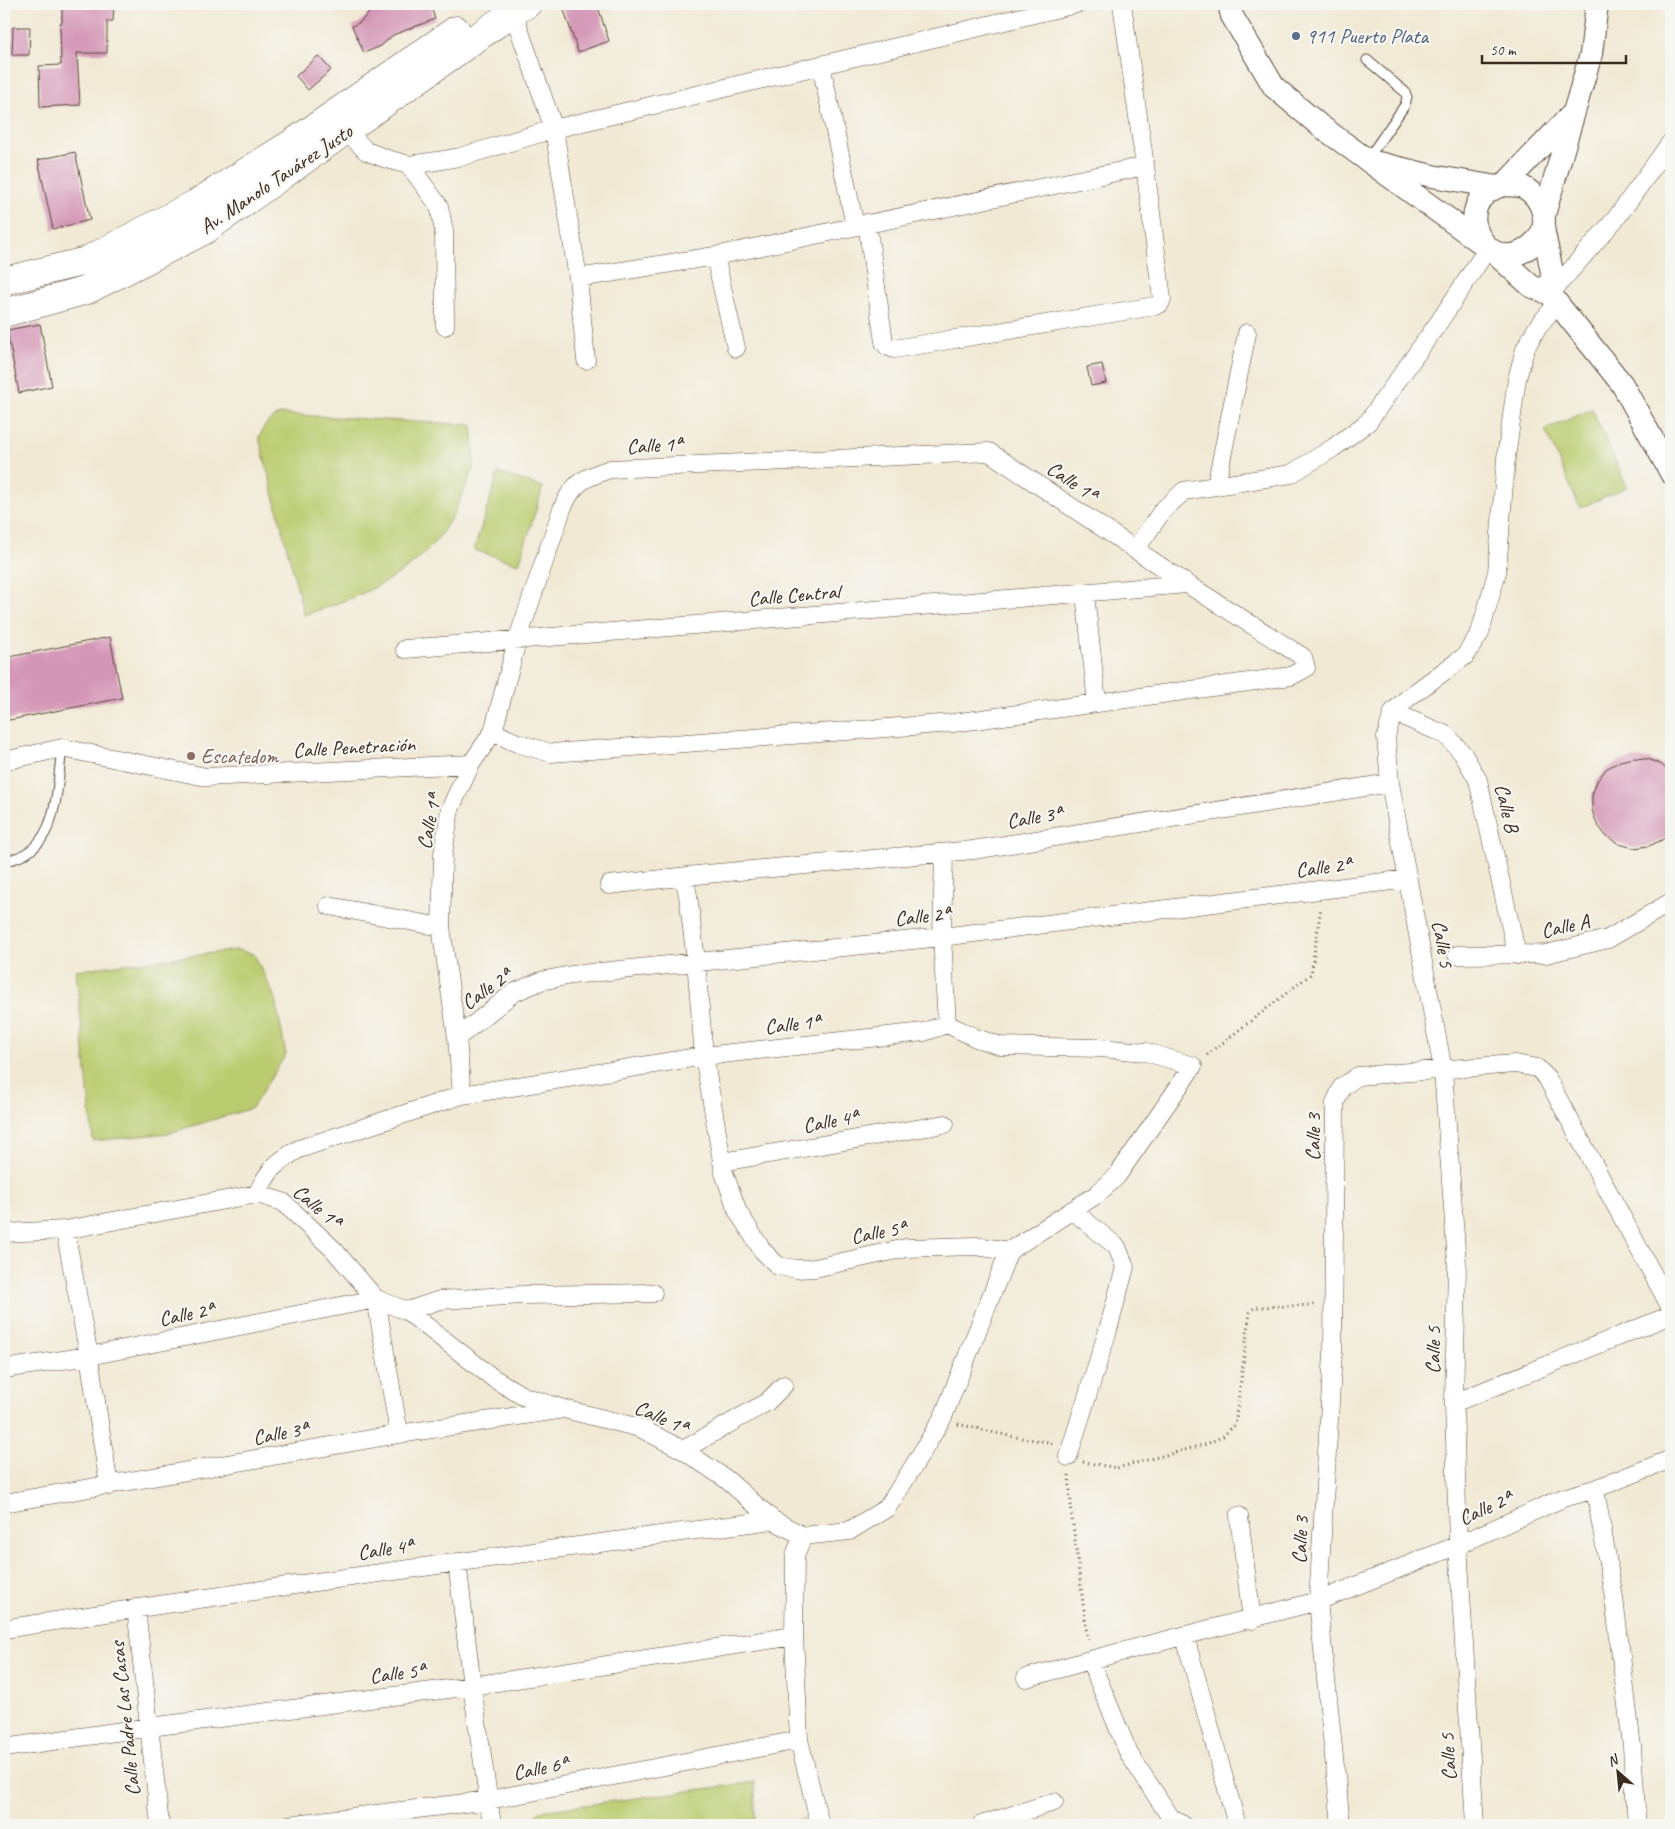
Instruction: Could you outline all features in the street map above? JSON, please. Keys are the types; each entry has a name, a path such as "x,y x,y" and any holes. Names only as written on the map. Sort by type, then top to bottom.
{"main road":[{"name":"Av. Manolo Tavárez Justo","path":"4,312 87,290 205,230 347,131 512,6"},
{"name":"Av. Manolo Tavárez Justo","path":"4,281 86,261 195,204 512,6"}],"street":[{"path":"347,131 366,151 409,165 460,157 554,129 1076,4"},
{"path":"821,65 861,224 884,342 887,346 894,349 1155,306 1160,304 1162,299 1146,166 1122,4"},
{"path":"1228,4 1232,16 1274,87 1319,125 1487,248 1531,286 1554,299 1622,384 1671,473"},
{"path":"1572,114 1501,186 1485,194 1477,206 1474,219 1476,233 1487,248 1503,254 1516,254 1528,249 1538,240 1572,114 1591,54 1597,4"},
{"path":"512,6 554,129 578,278 586,360"},
{"path":"1393,712 1409,697 1465,656 1480,633 1497,572 1506,458 1517,379 1525,349 1554,299 1617,217 1671,142"},
{"path":"1367,161 1432,176 1501,186 1522,187 1537,198 1544,222 1554,299"},
{"path":"409,165 439,206 444,231 445,326"},
{"path":"578,278 715,256 1146,166"},
{"path":"1135,550 1163,510 1184,491 1291,474 1333,448 1368,422 1439,322 1487,248"},
{"path":"715,256 736,348"},
{"path":"1216,486 1247,333"},
{"name":"Calle 1ª","path":"462,1095 457,1038 441,927 443,854 450,809 471,764 492,732 517,640 569,492 588,476 610,469 989,452 1135,550 1303,658 1306,668 1291,676 1097,703"},
{"name":"Calle Central","path":"405,649 1085,594 1187,584"},
{"path":"492,732 517,743 551,753 953,723 1097,703 1085,594"},
{"name":"Calle 5","path":"1393,712 1386,737 1390,783 1443,1070 1457,1264 1454,1403 1458,1545 1475,1825"},
{"name":"Calle B","path":"1393,712 1446,735 1463,754 1478,780 1517,955"},
{"name":"Calle Penetración","path":"4,761 62,748 206,777 471,764"},
{"name":"Calle 3ª","path":"608,884 944,854 1390,783"},
{"path":"820,1825 799,1740 794,1636 795,1555 803,1536 849,1531 887,1508 943,1417 1009,1251 1096,1195 1117,1176 1193,1066 1146,1052 1100,1048 1002,1046 976,1038 947,1024 942,937 944,854"},
{"name":"Calle 5ª","path":"684,876 696,961 704,1056 724,1173 738,1212 762,1250 778,1266 796,1269 814,1268 906,1248 976,1246 1009,1251"},
{"name":"Calle 2ª","path":"457,1038 513,993 541,981 571,975 942,937 1408,879"},
{"name":"Calle A","path":"1457,955 1546,954 1608,939 1671,902"},
{"path":"329,906 441,927"},
{"name":"Calle 1ª","path":"257,1194 267,1174 279,1161 298,1149 462,1095 704,1056 924,1032 947,1024"},
{"name":"Calle 3","path":"1342,1825 1318,1602 1334,1353 1335,1103 1342,1087 1358,1076 1514,1064 1537,1068 1547,1078 1671,1308"},
{"name":"Calle 4ª","path":"722,1162 945,1124"},
{"name":"Calle 1ª","path":"4,1233 65,1230 257,1194 283,1202 334,1250 376,1300 407,1311 493,1378 523,1396 564,1409 640,1428 683,1450 726,1478 773,1520 803,1536"},
{"path":"1068,1457 1108,1330 1125,1267 1117,1247 1072,1210"},
{"path":"65,1230 89,1356 108,1486"},
{"path":"407,1311 440,1300 524,1295 652,1293"},
{"path":"376,1300 399,1434"},
{"name":"Calle 2ª","path":"4,1368 89,1356 376,1300"},
{"path":"1454,1403 1671,1315"},
{"path":"683,1450 768,1402 784,1385"},
{"name":"Calle 3ª","path":"4,1504 399,1434 564,1409"},
{"name":"Calle 2ª","path":"1026,1678 1318,1602 1458,1545 1563,1498 1595,1489 1671,1459"},
{"path":"1595,1489 1614,1598 1632,1747 1637,1825"},
{"path":"1239,1516 1252,1620"},
{"name":"Calle 4ª","path":"4,1629 457,1562 773,1520"},
{"path":"457,1562 492,1825"},
{"name":"Calle Padre Las Casas","path":"136,1608 160,1825"},
{"name":"Calle 5ª","path":"4,1748 150,1727 472,1686 794,1636"},
{"path":"1185,1637 1237,1825"},
{"path":"1090,1660 1129,1754 1171,1818 1183,1825"},
{"name":"Calle 6ª","path":"288,1825 489,1800 799,1740"},
{"path":"981,1825 1054,1802"}],"lane":[{"path":"1366,60 1405,92 1407,97 1405,105 1367,161"},
{"path":"4,861 17,859 30,852 48,829 54,814 62,748"}],"path":[{"path":"1193,1066 1311,974 1324,890"},
{"path":"1068,1457 1099,1466 1117,1468 1207,1444 1223,1436 1236,1425 1249,1318 1254,1308 1334,1304"},
{"path":"943,1417 971,1428 1063,1444 1068,1457 1072,1517 1090,1660"}],"green space":[{"path":"1592,409 1627,487 1580,508 1545,430"},
{"path":"281,414 472,425 474,463 472,471 450,520 435,542 398,574 377,586 354,597 304,615 259,437 267,423"},
{"path":"498,473 543,487 519,564 474,550"},
{"path":"237,950 254,954 275,998 286,1054 252,1108 169,1133 93,1141 76,970"},
{"path":"755,1782 755,1825 526,1825 540,1811"},
{"path":"803,1819 805,1825 773,1825"}],"building":[{"path":"62,4 114,4 113,21 107,21 107,53 77,53 80,105 40,107 39,66 61,65 60,23 62,23"},
{"path":"378,4 430,4 435,19 393,35 381,46 364,53 352,26 359,23"},
{"path":"562,4 597,4 609,41 578,52"},
{"path":"13,27 30,27 29,55 12,55"},
{"path":"318,56 331,70 308,90 296,76"},
{"path":"75,152 90,220 53,229 38,160"},
{"path":"40,324 52,386 19,393 7,330"},
{"path":"1102,364 1106,383 1091,386 1087,367"},
{"path":"110,637 122,698 4,721 4,658"},
{"path":"1634,758 1648,759 1662,765 1671,774 1671,831 1662,840 1649,846 1634,848 1619,844 1606,836 1597,824 1592,810 1592,795 1597,781 1606,769 1620,761"}],"place":[{"name":"911 Puerto Plata","path":"1296,36"},
{"name":"Escatedom","path":"191,756"}]}
